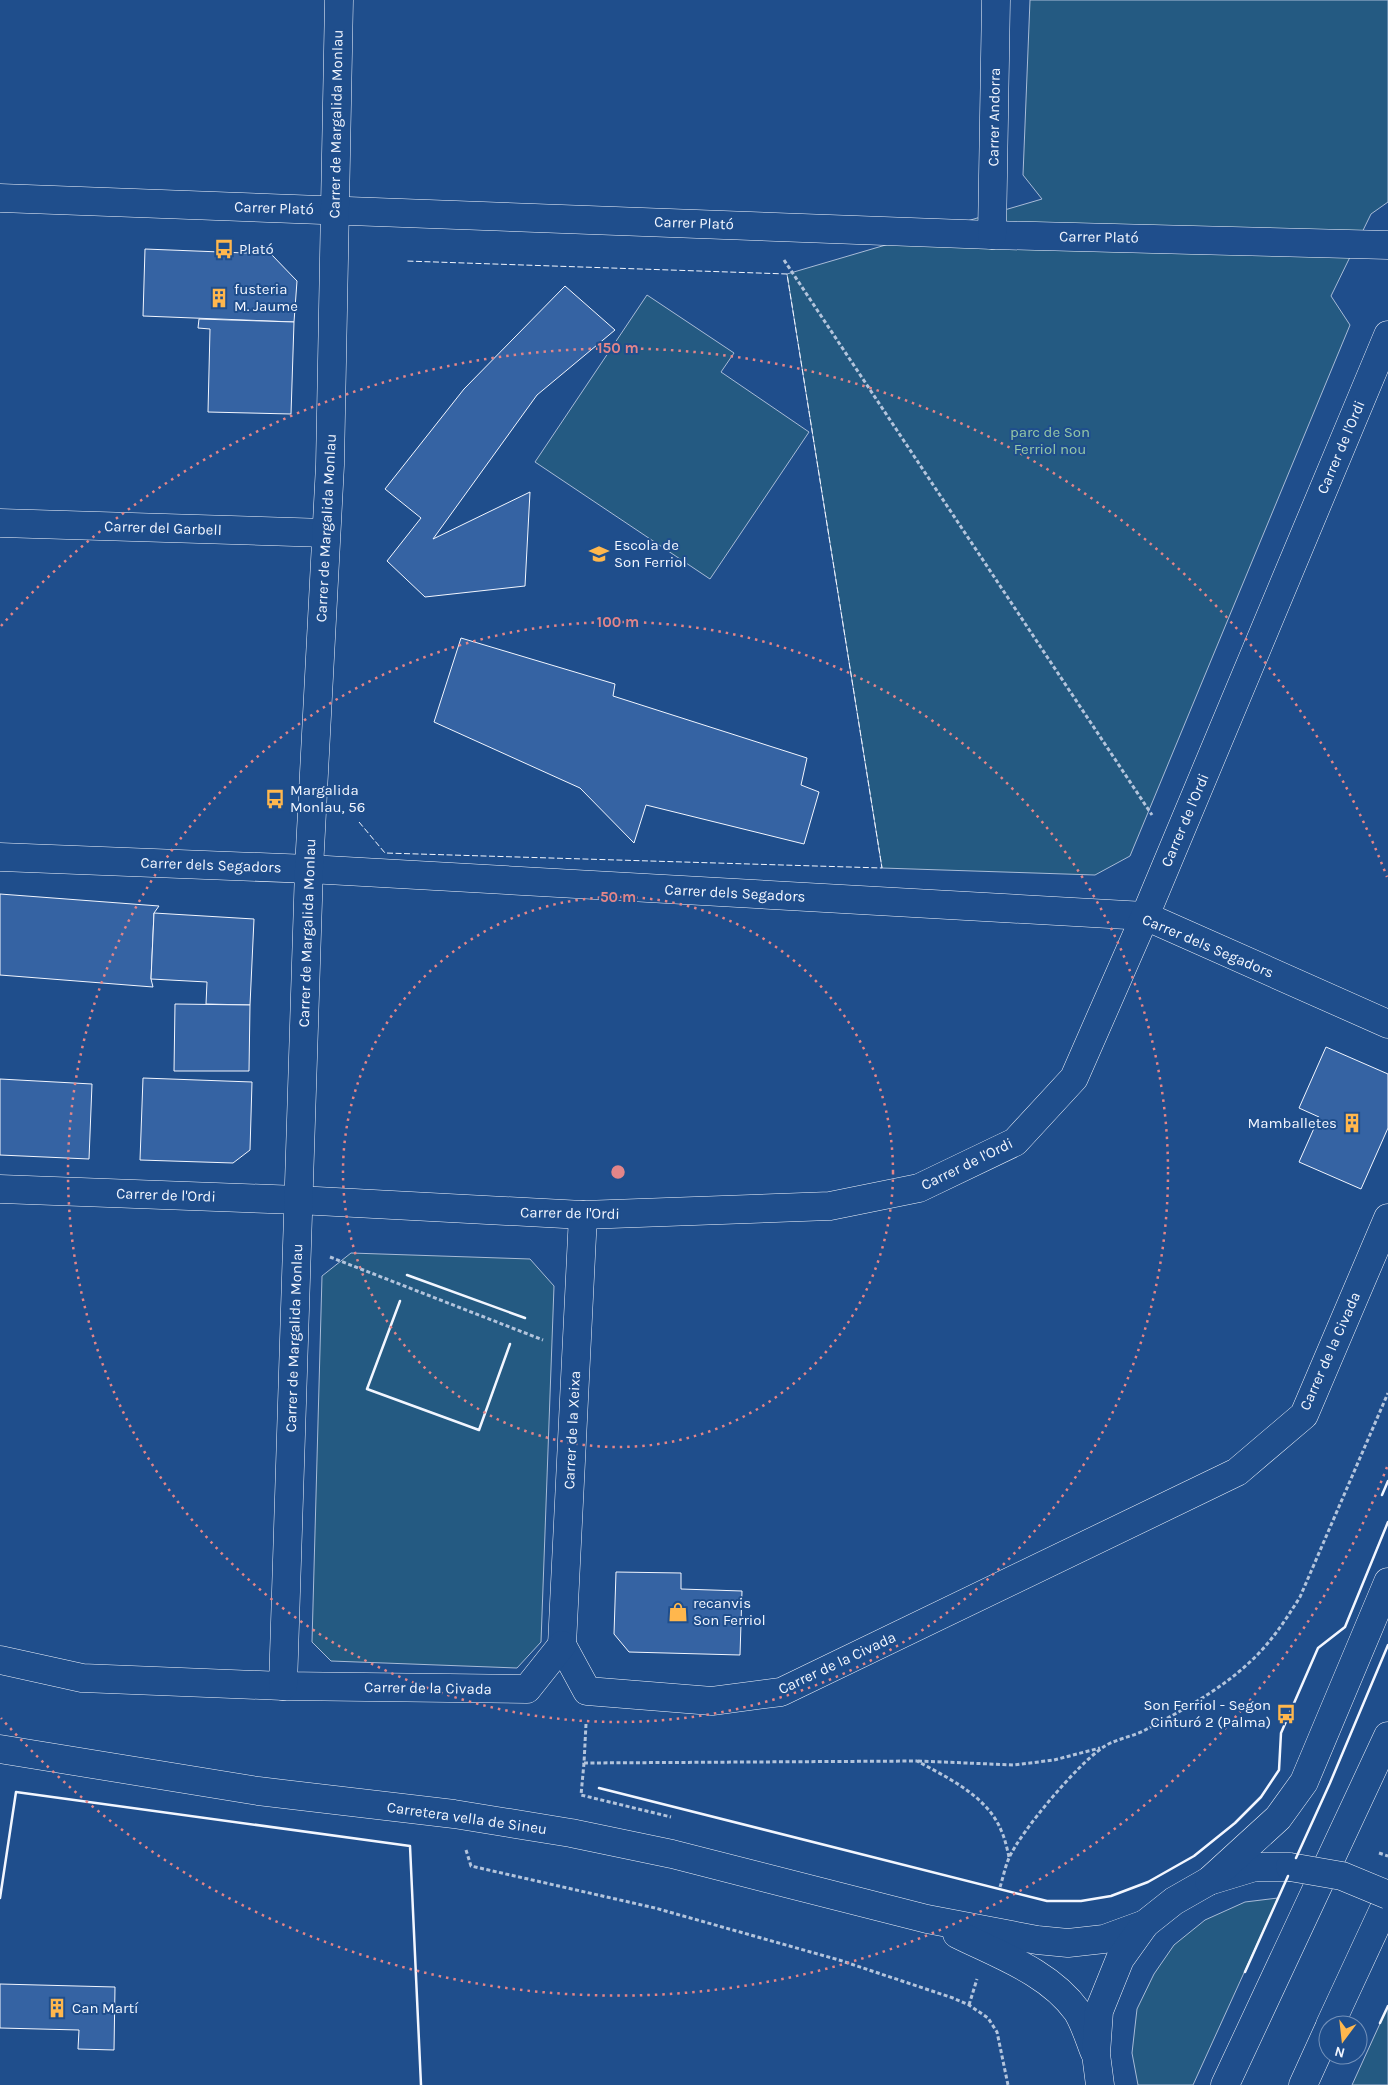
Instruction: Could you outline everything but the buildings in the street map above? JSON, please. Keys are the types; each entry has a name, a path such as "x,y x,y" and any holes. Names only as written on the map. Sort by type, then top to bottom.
{"main road":[{"name":"Carrer de Margalida Monlau","path":"283,1686 309,869 330,465 339,0"},
{"name":"Carrer Andorra","path":"992,235 996,0"},
{"name":"Carrer Plató","path":"0,198 992,235 1388,245"},
{"name":"Carrer de l'Ordi","path":"0,1189 298,1200 584,1215 830,1206 919,1188 1015,1142 1074,1078 1174,848 1388,335"},
{"name":"Carrer del Garbell","path":"0,523 326,533"},
{"name":"Carrer dels Segadors","path":"0,857 309,869 1145,916 1388,1024"},
{"name":"Carrer de la Xeixa","path":"562,1645 584,1215"},
{"name":"Carrer de la Civada","path":"587,1691 712,1701 781,1692 1237,1472 1304,1415 1388,1218"},
{"path":"1100,2085 1096,2054 1099,2011 1120,1959 1145,1924 1174,1901 1209,1881 1278,1818 1304,1782 1388,1582"},
{"name":"Carrer de la Civada","path":"0,1660 82,1678 283,1686 527,1688 562,1645"},
{"path":"562,1645 587,1691"},
{"path":"1225,2085 1388,1736"},
{"name":"Carretera vella de Sineu","path":"0,1749 258,1791 454,1814 571,1833 672,1854 927,1919 1037,1940 1068,1943 1104,1939 1145,1924"},
{"path":"1209,1881 1255,1867 1290,1866 1342,1876 1388,1895"},
{"path":"1335,2015 1388,1900"},
{"name":"Carretera vella de Sineu","path":"927,1919 1026,1968 1053,1985 1077,2012 1096,2054"},
{"path":"1303,2085 1318,2052"}],"path":[{"path":"762,226 1174,848"},
{"path":"297,1245 576,1353"},
{"path":"584,1763 917,1761 1014,1765 1054,1760 1102,1747 1142,1732 1190,1706 1226,1681 1259,1653 1282,1626 1300,1597 1388,1393"},
{"path":"587,1691 581,1794 676,1819"},
{"path":"1000,1887 1009,1858 1033,1822 1102,1747"},
{"path":"917,1761 960,1786 985,1806 1001,1830 1009,1858"},
{"path":"454,1814 471,1866 656,1908 839,1960 969,2005 988,2018 997,2032 1008,2085"},
{"path":"969,2005 978,1976"}],"green space":[{"name":"parc de Son Ferriol nou","path":"1030,0 1388,0 1388,202 1371,214 1331,296 1350,325 1130,856 1095,875 882,868 787,274 1042,199 1023,175"},
{"path":"647,295 734,353 721,372 809,432 710,579 535,462"},
{"path":"351,1253 530,1259 554,1286 541,1642 517,1668 331,1661 312,1642 322,1276"},
{"path":"1278,1898 1193,2085 1138,2085 1132,2053 1137,2009 1154,1974 1174,1945 1205,1920 1245,1902"},
{"path":"1388,2006 1388,2085 1352,2085 1361,2065 1368,2065 1368,2050"}],"fence":[{"path":"359,822 385,853 882,868 787,274 406,261"}],"wall":[{"path":"407,1275 525,1318"},
{"path":"400,1301 367,1389 479,1430 510,1344"},
{"path":"1382,1495 1388,1481"},
{"path":"599,1788 1047,1901 1081,1901 1111,1896 1148,1882 1194,1856 1235,1823 1261,1797 1279,1770 1281,1733 1318,1648 1345,1627 1388,1522"},
{"path":"1296,1858 1388,1645"},
{"path":"0,1898 16,1792 410,1846 421,2085"},
{"path":"1245,1972 1288,1876"},
{"path":"1380,2023 1388,2006"}],"place":[{"name":"Plató","path":"224,249"},
{"name":"fusteria M. Jaume","path":"219,298"},
{"name":"Escola de Son Ferriol","path":"599,554"},
{"name":"Margalida Monlau, 56","path":"275,799"},
{"name":"Mamballetes","path":"1352,1123"},
{"name":"recanvis Son Ferriol","path":"678,1612"},
{"name":"Son Ferriol - Segon Cinturó 2 (Palma)","path":"1286,1714"},
{"name":"Can Martí","path":"57,2008"}]}
